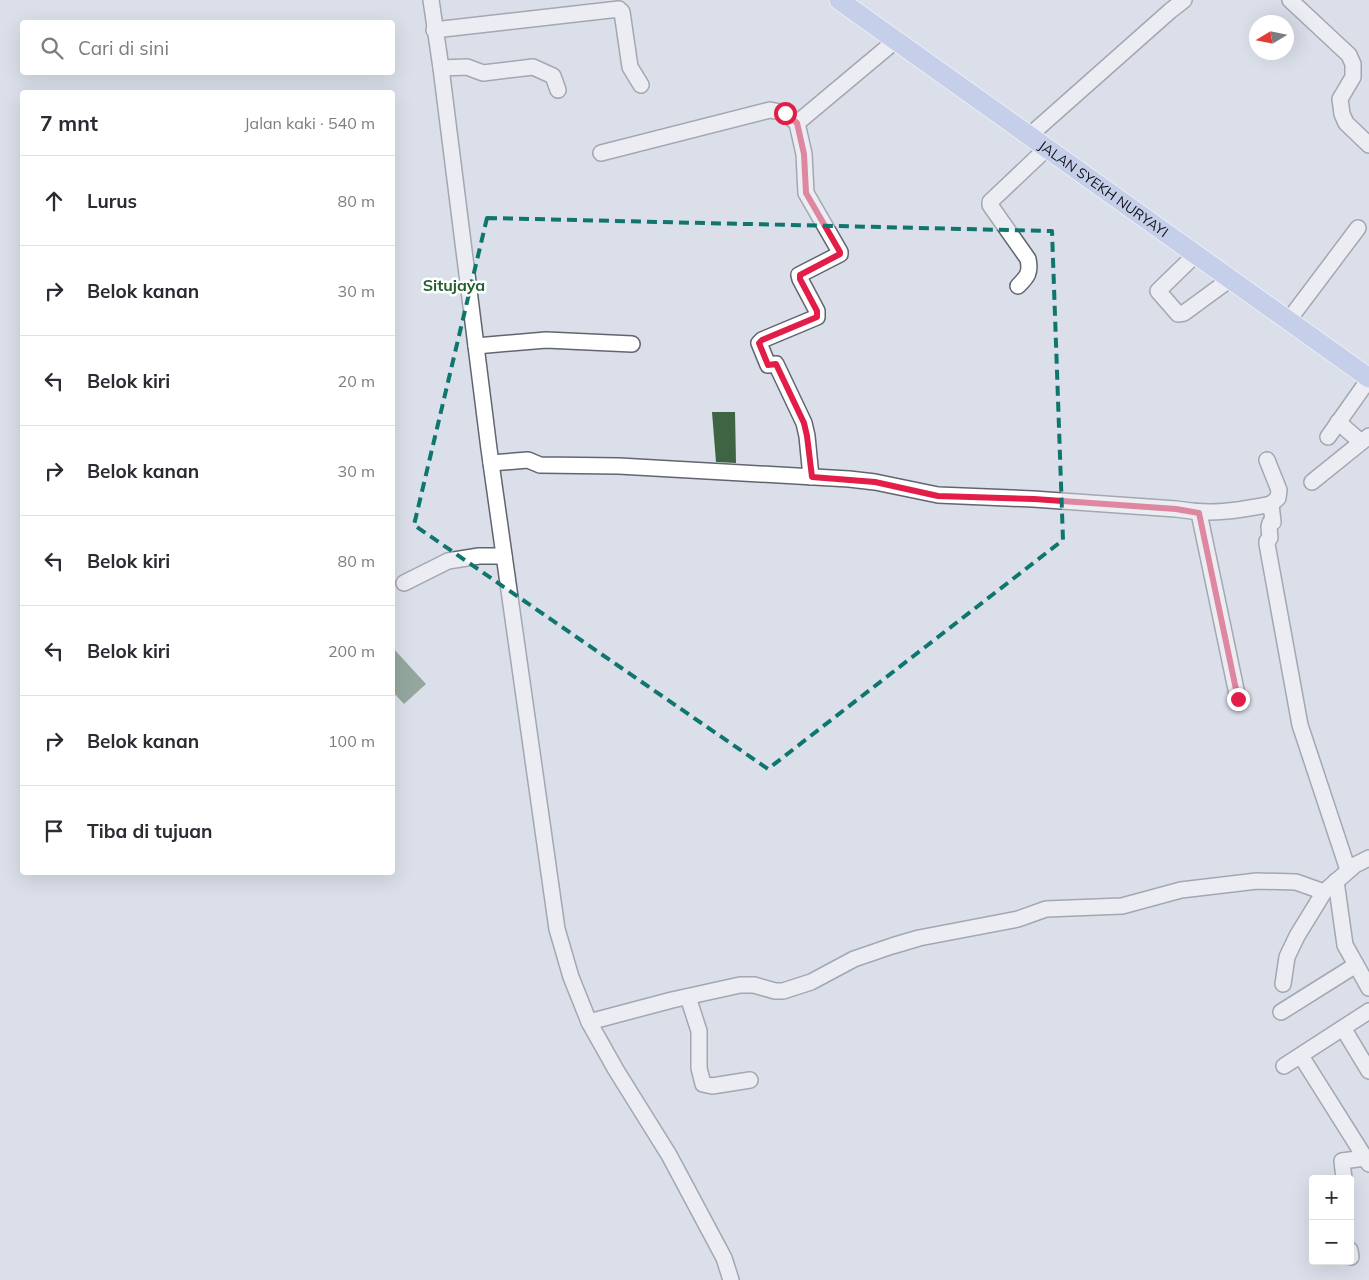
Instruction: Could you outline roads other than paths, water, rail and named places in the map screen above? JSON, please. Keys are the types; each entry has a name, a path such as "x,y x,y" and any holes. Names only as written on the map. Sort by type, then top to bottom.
{"main road":[{"name":"JALAN SYEKH NURYAYI","path":"839,0 1229,280 1369,378"}],"street":[{"path":"430,0 441,68 491,463 557,929 588,1022 669,1155 724,1258 731,1280"},
{"path":"1029,136 1184,0"},
{"path":"1290,0 1349,55 1353,64 1352,77 1340,99 1342,114 1346,123 1369,145"},
{"path":"434,30 619,9 622,12 630,67 641,86"},
{"path":"797,123 895,41"},
{"path":"441,68 468,67 483,73 533,66 553,76 558,90"},
{"path":"601,153 770,110 785,113 797,123 804,154 806,193 840,254 800,275 800,279 817,311 817,317 762,340 759,343 768,365 776,364 804,423 812,477"},
{"path":"1018,286 1029,274 1028,260 990,205 990,202 1046,148"},
{"path":"1288,322 1358,228"},
{"path":"1195,255 1158,291 1178,314 1184,313 1229,280"},
{"path":"476,346 546,340 632,344"},
{"path":"1328,437 1369,378"},
{"path":"1312,482 1365,439 1338,422"},
{"path":"491,463 528,460 540,465 619,466 812,477 875,482 938,496 1034,499 1176,509 1199,513 1244,510 1270,504 1278,498 1279,490 1267,460"},
{"path":"1270,504 1273,522 1269,527 1270,538 1267,544 1300,724 1348,870"},
{"path":"1199,513 1238,699"},
{"path":"404,583 448,561 479,556 504,556"},
{"path":"1283,984 1287,957 1296,936 1324,892 1355,864 1369,858"},
{"path":"588,1022 688,996 747,984 775,991 783,991 811,982 854,959 892,946 919,938 1018,919 1046,909 1122,906 1181,890 1257,881 1296,882 1324,892"},
{"path":"1336,881 1345,945 1369,988"},
{"path":"1281,1012 1356,965"},
{"path":"688,996 699,1031 699,1068 703,1084 712,1086 750,1080"},
{"path":"1284,1066 1369,1010"},
{"path":"1343,1028 1369,1070"},
{"path":"1301,1056 1367,1161"},
{"path":"1344,1175 1342,1161 1367,1161"}],"district":[{"name":"Situjaya","path":"454,285"}]}
